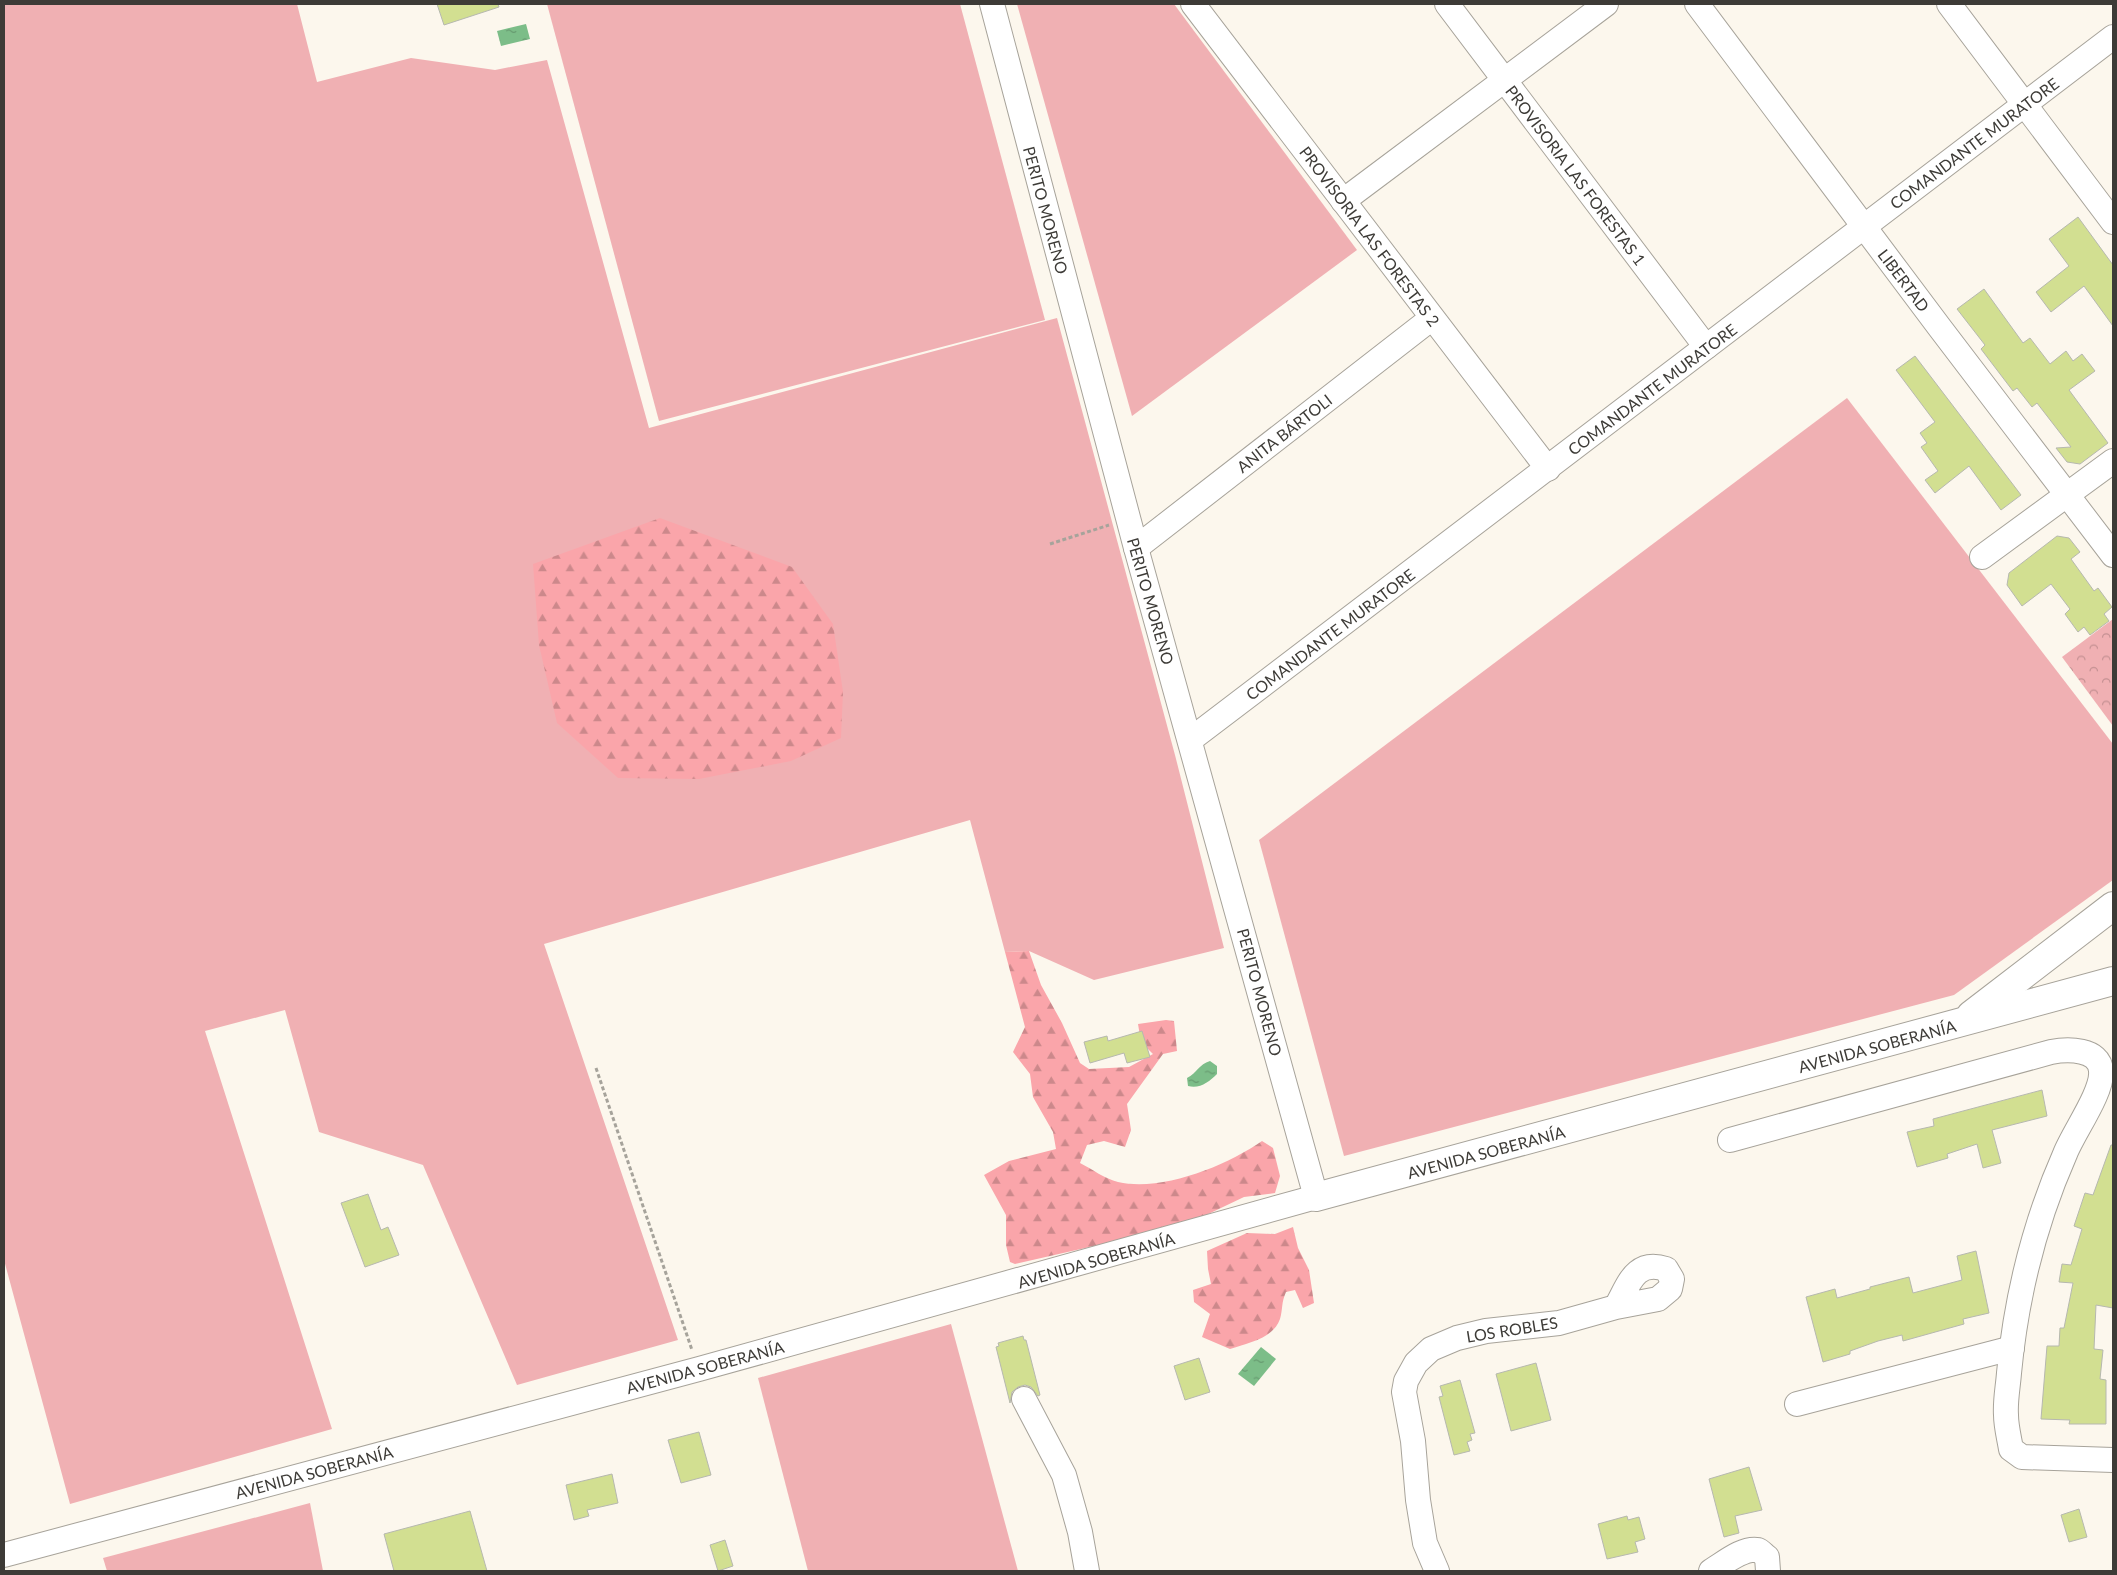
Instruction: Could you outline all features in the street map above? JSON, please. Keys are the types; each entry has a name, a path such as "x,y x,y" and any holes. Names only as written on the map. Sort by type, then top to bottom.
{"street":[{"name":"PERITO MORENO","path":"992,4 1128,519 1316,1198"},
{"name":"PROVISORIA LAS FORESTAS 2","path":"1194,4 1548,469"},
{"name":"PROVISORIA LAS FORESTAS 1","path":"1447,4 1706,347"},
{"path":"1344,201 1606,4"},
{"name":"LIBERTAD","path":"1698,4 1864,227 2113,555"},
{"path":"1949,4 2113,222"},
{"name":"COMANDANTE MURATORE","path":"1190,740 2113,37"},
{"name":"ANITA BÁRTOLI","path":"1136,548 1432,318"},
{"path":"1982,557 2113,461"},
{"path":"1960,1023 2113,906"},
{"name":"AVENIDA SOBERANÍA","path":"4,1555 699,1369 1316,1198 2113,981"},
{"path":"1730,1140 2051,1052 2068,1049 2084,1052 2094,1057 2101,1069 2100,1084 2065,1153 2045,1206 2027,1266 2012,1348 2006,1414 2011,1448 2022,1457 2113,1460"},
{"name":"LOS ROBLES","path":"1437,1571 1425,1543 1418,1500 1414,1441 1404,1392 1406,1381 1416,1363 1431,1349 1457,1338 1486,1331 1559,1323 1616,1307"},
{"path":"1797,1404 2012,1348"},
{"path":"1024,1399 1064,1475 1080,1532 1087,1571"},
{"path":"2040,1458 2113,1447"},
{"path":"1711,1571 1728,1560 1750,1550 1759,1550 1767,1557 1768,1571"}],"path":[{"path":"1050,544 1128,519"},
{"path":"596,1068 699,1369"}],"green space":[{"path":"4,4 297,4 317,82 411,58 495,70 547,60 649,428 1057,318 1175,755 1224,948 1094,980 1029,951 1005,952 970,820 544,944 678,1340 517,1385 423,1165 319,1132 285,1010 205,1031 332,1429 70,1504 4,1260"},
{"path":"547,4 960,4 1045,320 659,421"},
{"path":"1017,4 1174,4 1357,250 1132,416"},
{"path":"1847,398 2113,744 2113,880 1954,995 1344,1156 1259,840"},
{"path":"660,518 792,567 833,624 843,692 841,738 791,761 699,779 618,778 557,723 539,645 533,564"},
{"path":"2113,619 2113,726 2062,657"},
{"path":"1029,951 1041,985 1062,1023 1080,1063 1089,1069 1129,1067 1153,1054 1141,1042 1138,1024 1166,1020 1174,1021 1177,1051 1163,1054 1127,1104 1131,1130 1125,1147 1104,1141 1087,1145 1080,1163 1113,1181 1135,1184 1154,1183 1193,1175 1212,1168 1262,1141 1273,1148 1280,1176 1275,1193 1244,1197 1202,1217 1129,1238 1015,1264 1010,1262 1006,1245 1006,1215 984,1175 1009,1161 1056,1149 1053,1132 1033,1097 1030,1074 1013,1052 1025,1027 1005,952"},
{"path":"1293,1227 1298,1248 1309,1270 1314,1303 1303,1308 1295,1290 1286,1292 1277,1326 1266,1336 1230,1349 1202,1337 1210,1314 1194,1302 1193,1290 1211,1284 1207,1251 1247,1233 1275,1234"},
{"path":"951,1324 1018,1571 808,1571 758,1378"},
{"path":"310,1503 323,1571 107,1571 103,1558"}],"water":[{"path":"526,24 530,39 501,46 497,31"},
{"path":"1210,1061 1217,1066 1217,1074 1204,1084 1196,1087 1188,1086 1187,1078 1203,1064"},
{"path":"1261,1347 1276,1359 1254,1386 1238,1374"}],"building":[{"path":"437,4 498,4 499,7 444,25"},
{"path":"2078,217 2113,265 2113,326 2084,286 2051,312 2036,292 2069,266 2049,239"},
{"path":"1984,289 2023,343 2030,338 2050,364 2066,351 2073,361 2082,354 2095,371 2069,390 2108,443 2080,464 2067,462 2056,448 2071,447 2037,403 2032,407 2017,388 2013,391 1981,349 1985,345 1957,309"},
{"path":"1915,356 2021,495 2001,510 1969,466 1935,493 1925,480 1938,471 1921,447 1927,443 1920,433 1935,422 1896,370"},
{"path":"2057,536 2069,538 2080,552 2071,559 2094,591 2098,588 2112,607 2104,614 2109,621 2090,635 2084,627 2078,632 2065,614 2070,609 2051,584 2022,606 2007,585 2009,573"},
{"path":"1142,1031 1150,1057 1127,1063 1124,1053 1090,1063 1084,1042 1107,1036 1108,1041"},
{"path":"2042,1090 2047,1116 1992,1130 2001,1163 1983,1168 1977,1144 1947,1154 1948,1158 1917,1167 1907,1132 1934,1126 1933,1119"},
{"path":"2111,1145 2113,1145 2113,1308 2096,1305 2094,1349 2103,1350 2100,1379 2106,1380 2106,1424 2069,1424 2070,1420 2041,1419 2047,1346 2059,1346 2060,1328 2064,1328 2073,1283 2059,1282 2062,1264 2071,1265 2082,1229 2074,1226 2085,1193 2093,1195"},
{"path":"368,1194 381,1230 388,1227 399,1255 365,1267 341,1203"},
{"path":"1976,1251 1989,1313 1963,1319 1964,1324 1903,1341 1902,1335 1878,1341 1850,1351 1850,1354 1823,1362 1806,1297 1835,1289 1837,1298 1909,1277 1913,1293 1962,1280 1957,1256"},
{"path":"1023,1336 1024,1340 1026,1340 1040,1395 1038,1396 1031,1387 1025,1385 1018,1387 1012,1392 1010,1403 996,1347 999,1346 998,1343"},
{"path":"1199,1358 1210,1392 1185,1400 1174,1366"},
{"path":"1536,1363 1551,1420 1511,1431 1496,1374"},
{"path":"1460,1380 1475,1433 1470,1434 1472,1440 1467,1442 1470,1451 1454,1455 1439,1397 1443,1396 1440,1386"},
{"path":"699,1432 711,1475 681,1483 668,1440"},
{"path":"1749,1467 1762,1510 1735,1516 1739,1533 1724,1537 1709,1479"},
{"path":"612,1474 618,1503 587,1510 589,1516 574,1520 566,1485"},
{"path":"2079,1509 2087,1537 2069,1542 2061,1515"},
{"path":"470,1511 487,1571 394,1571 384,1534"},
{"path":"1627,1516 1628,1520 1639,1517 1645,1539 1635,1542 1638,1552 1607,1559 1598,1524"},
{"path":"725,1540 733,1566 718,1571 710,1545"}]}
